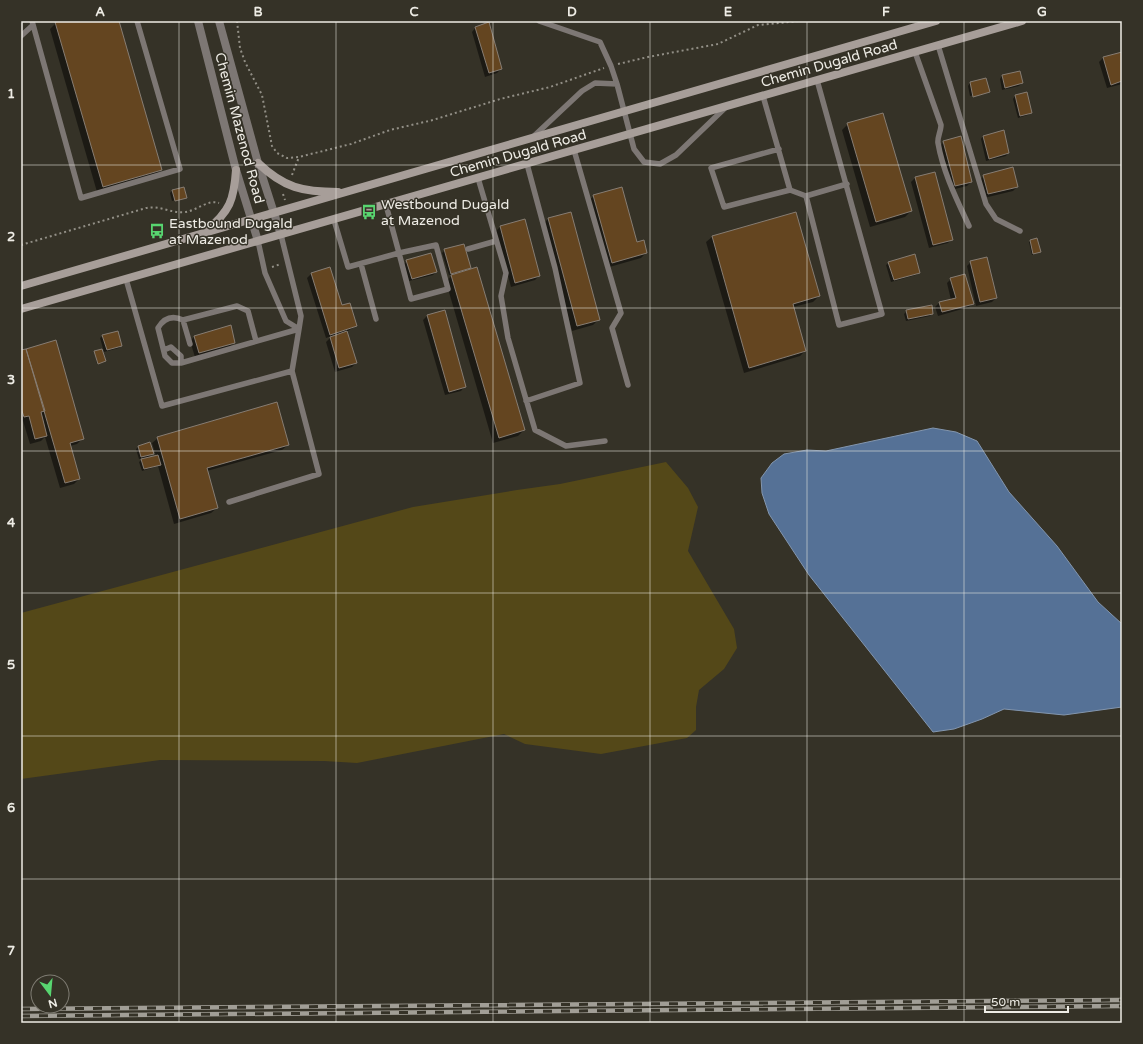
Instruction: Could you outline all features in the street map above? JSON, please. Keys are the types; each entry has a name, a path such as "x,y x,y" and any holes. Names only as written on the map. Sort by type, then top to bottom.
{"main road":[{"name":"Chemin Dugald Road","path":"21,286 936,21"},
{"name":"Chemin Dugald Road","path":"21,309 1022,21"},
{"path":"258,163 272,176 288,185 314,192 349,192"},
{"path":"203,233 220,220 229,207 234,192 236,170"}],"street":[{"name":"Chemin Mazenod Road","path":"198,21 236,170 258,241"},
{"name":"Chemin Mazenod Road","path":"219,21 258,163 282,235"}],"lane":[{"path":"33,23 81,198 180,170 137,21"},
{"path":"539,21 600,42 617,84 634,149 644,162 660,164 676,155 726,107"},
{"path":"21,36 33,23"},
{"path":"938,45 986,204 996,219 1020,231"},
{"path":"915,52 941,125 941,133 938,141 951,186 969,226"},
{"path":"806,196 840,325 882,314 817,80"},
{"path":"532,138 582,91 595,83 617,84"},
{"path":"763,96 790,190"},
{"path":"779,149 712,168 724,207 790,190 806,196 847,184"},
{"path":"574,150 621,313 612,328 628,385"},
{"path":"526,401 580,383 555,268 527,164"},
{"path":"478,178 506,273 501,296 504,317 508,338 535,430 566,446 605,442"},
{"path":"334,220 348,267 399,253 436,245 448,288 411,299 399,253 386,205"},
{"path":"229,502 319,474 292,371 301,316 282,235"},
{"path":"258,241 265,273 286,321 299,329"},
{"path":"468,249 496,241"},
{"path":"361,264 376,318"},
{"path":"126,279 162,406 292,371"},
{"path":"256,341 248,311 237,306 183,320 177,317 168,317 158,328 165,356 172,363 181,363 299,329"},
{"path":"183,320 190,344"},
{"path":"164,350 171,347 181,356 181,363"}],"path":[{"path":"237,21 240,48 245,62 262,95 272,146 277,153 287,158 298,157 352,144 390,130 433,120 500,99 550,87 611,66 648,56 718,44 758,25 798,21"},
{"path":"291,178 298,157"},
{"path":"283,194 285,201"},
{"path":"21,245 146,208 156,206 184,212 217,202"},
{"path":"271,267 281,264"}],"shaded area":[{"path":"666,462 688,488 698,507 688,551 734,629 737,648 724,669 699,690 696,707 696,730 687,738 601,754 525,744 504,734 357,763 324,761 160,760 21,779 21,613 413,507 560,484"}],"water":[{"path":"933,428 956,432 977,441 1009,492 1057,546 1098,602 1122,624 1122,707 1064,715 1004,709 954,729 933,732 809,575 769,514 762,493 761,478 772,463 784,454 807,450 826,451"}],"building":[{"path":"119,21 162,170 103,187 55,22"},
{"path":"489,22 502,69 489,73 475,27"},
{"path":"1122,52 1122,81 1111,85 1103,57"},
{"path":"1020,71 1023,83 1005,88 1002,75"},
{"path":"986,78 990,92 973,97 970,82"},
{"path":"1027,92 1032,113 1020,116 1015,95"},
{"path":"883,113 912,211 876,222 847,123"},
{"path":"1004,130 1009,153 989,159 983,136"},
{"path":"961,136 972,182 955,186 943,141"},
{"path":"1013,167 1018,187 988,194 983,175"},
{"path":"935,172 953,240 933,245 915,177"},
{"path":"184,187 187,198 175,201 172,190"},
{"path":"622,187 637,242 644,240 647,253 612,263 593,195"},
{"path":"571,212 600,320 577,326 548,218"},
{"path":"796,212 820,296 793,304 806,351 749,368 712,236"},
{"path":"525,219 540,276 515,283 500,226"},
{"path":"1037,238 1041,252 1033,254 1030,240"},
{"path":"464,244 471,268 451,274 444,249"},
{"path":"431,253 437,272 412,279 406,260"},
{"path":"915,254 920,273 894,280 888,262"},
{"path":"987,257 997,298 980,302 970,261"},
{"path":"330,267 342,305 350,303 357,326 330,335 311,273"},
{"path":"477,267 525,430 499,438 451,275"},
{"path":"965,274 974,304 942,312 939,302 956,298 950,278"},
{"path":"932,305 933,314 908,319 906,310"},
{"path":"445,310 466,387 449,392 427,315"},
{"path":"231,325 235,343 199,353 194,336"},
{"path":"118,331 122,346 107,350 102,335"},
{"path":"347,331 357,363 339,368 330,337"},
{"path":"56,340 84,439 70,443 80,479 65,483 26,349"},
{"path":"26,349 45,411 41,412 47,436 35,439 29,416 24,417 21,408 21,350"},
{"path":"102,349 106,361 98,364 94,351"},
{"path":"277,402 289,445 207,468 218,508 180,519 157,437"},
{"path":"150,442 154,454 141,457 138,446"},
{"path":"158,455 161,465 144,469 141,459"}],"railway":[{"path":"21,1009 1122,1000"},
{"path":"21,1016 1122,1006"}],"place":[{"name":"Westbound Dugald at Mazenod","path":"369,212"},
{"name":"Eastbound Dugald at Mazenod","path":"157,231"}]}
